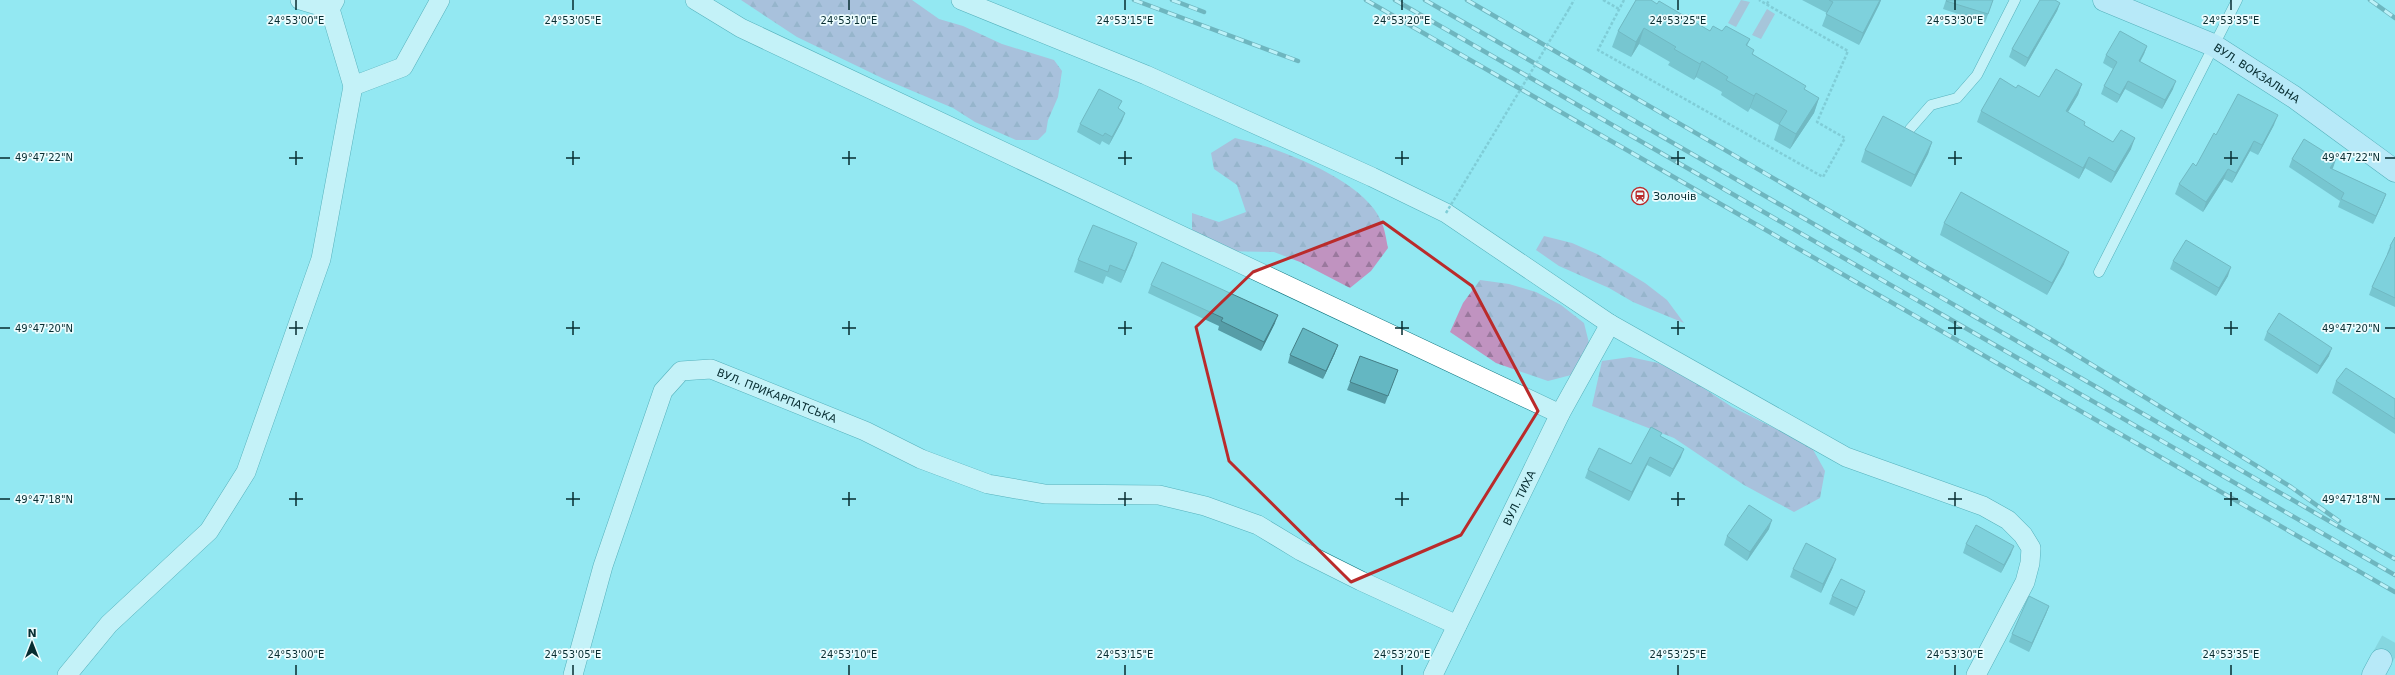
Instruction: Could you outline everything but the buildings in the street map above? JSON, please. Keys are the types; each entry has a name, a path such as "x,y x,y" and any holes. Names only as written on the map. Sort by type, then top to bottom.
{"street":[{"path":"67,675 109,624 209,531 246,472 321,259 353,86 333,5 300,0"},
{"path":"353,86 403,67 440,0"},
{"path":"695,0 741,28 1560,414"},
{"path":"961,0 1146,75 1372,177 1446,213 1610,324 1846,457 1982,506 2008,520 2023,535 2031,548 2030,563 2025,582 1976,675"},
{"name":"ВУЛ. ВОКЗАЛЬНА","path":"2104,0 2213,45 2294,97 2395,171"},
{"name":"ВУЛ. ТИХА","path":"1433,675 1560,414 1610,324"},
{"name":"ВУЛ. ПРИКАРПАТСЬКА","path":"572,675 603,566 663,392 681,371 711,369 865,431 921,459 988,484 1046,494 1159,495 1205,506 1258,525 1301,551 1361,581 1457,625"}],"lane":[{"path":"1910,129 1931,105 1957,98 1977,75 2014,0"},
{"path":"2099,272 2177,122 2213,45 2223,31 2237,0"}],"path":[{"path":"1446,213 1574,0"},
{"path":"1603,0 1620,9"},
{"path":"1624,0 1598,50 1823,177 1845,138 1817,122 1848,51 1759,0"},
{"path":"1767,4 1769,0"}],"highlighted area":[{"path":"1383,222 1472,286 1538,411 1461,535 1351,582 1229,461 1196,327 1253,272"}],"shaded area":[{"path":"1741,0 1750,2 1736,27 1728,23"},
{"path":"1767,9 1775,14 1761,39 1752,35"}],"green space":[{"path":"741,0 912,0 939,19 963,26 1002,44 1054,60 1062,71 1058,97 1048,120 1046,132 1038,140 1016,140 975,122 953,108 884,79 797,37"},
{"path":"1235,138 1273,149 1317,167 1357,192 1372,206 1381,221 1388,248 1371,271 1350,288 1300,262 1274,252 1218,251 1192,241 1192,213 1219,222 1246,212 1237,185 1214,169 1211,153"},
{"path":"1544,236 1572,243 1597,254 1645,283 1667,300 1684,323 1633,302 1609,288 1559,266 1536,250"},
{"path":"1480,280 1509,284 1536,292 1561,305 1584,323 1591,351 1575,374 1548,381 1496,363 1450,332 1463,303"},
{"path":"1630,357 1658,363 1684,375 1732,407 1811,446 1825,471 1820,498 1794,512 1744,485 1674,438 1592,406 1602,361"}],"tunnel":[{"path":"2381,660 2395,635"}],"railway":[{"path":"1134,0 1298,61"},
{"path":"1172,0 1204,12"},
{"path":"1366,0 2395,592"},
{"path":"1395,0 2395,575"},
{"path":"1425,0 2395,559"},
{"path":"1467,0 2050,339 2291,487 2339,521"},
{"path":"2370,0 2395,18"}],"place":[{"name":"Золочів","path":"1640,196"}]}
